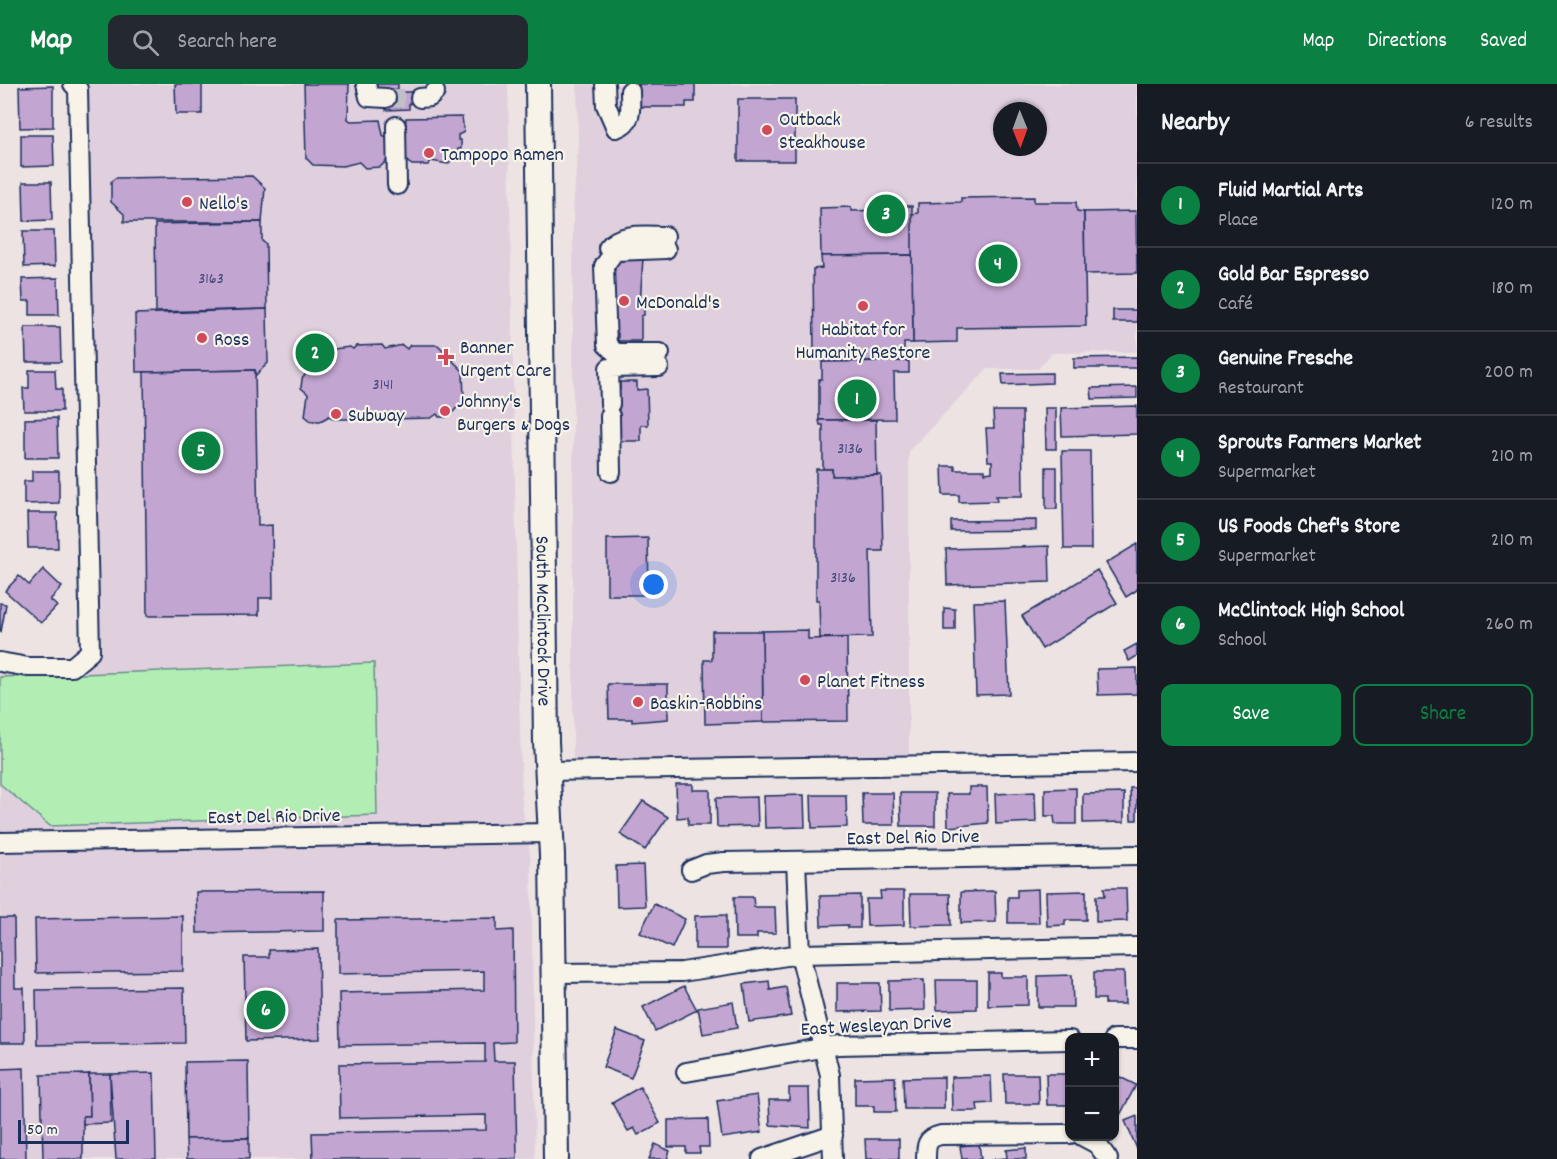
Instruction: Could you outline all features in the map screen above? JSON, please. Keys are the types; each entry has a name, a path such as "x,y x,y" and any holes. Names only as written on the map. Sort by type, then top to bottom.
{"main road":[{"name":"South McClintock Drive","path":"538,84 546,771 550,833 556,1159"}],"street":[{"path":"0,662 28,667 72,667 90,652 78,88 74,84"},
{"path":"366,84 369,97 386,98"},
{"path":"617,89 630,119 624,125 616,128 606,105 617,89"},
{"path":"396,126 397,185"},
{"path":"611,472 609,368 659,360 616,353 607,345 604,266 615,251 665,242"},
{"path":"546,771 1137,762"},
{"name":"East Del Rio Drive","path":"0,842 550,833"},
{"name":"East Del Rio Drive","path":"690,870 715,863 1137,855"},
{"path":"796,861 800,954 830,1076 833,1159"},
{"path":"553,973 682,972 800,954 1137,947"},
{"path":"1119,1039 1137,1039"},
{"name":"East Wesleyan Drive","path":"686,1072 824,1046 1065,1040"},
{"path":"926,1159 927,1143 930,1138 940,1135 1065,1134"},
{"path":"762,1159 833,1135"},
{"path":"1091,1141 1097,1144 1108,1159"}],"shaded area":[{"path":"87,84 508,84 518,650 522,804 531,861 535,1159 0,1159 0,667 27,672 84,670 100,652 96,647"},
{"path":"577,84 1137,84 1137,352 1052,353 1038,369 987,369 909,451 909,766 573,771 573,211 578,141"}],"green space":[{"path":"374,663 377,815 50,826 0,784 0,677"}],"building":[{"path":"175,84 202,84 202,114 176,114"},
{"path":"304,84 349,84 348,119 351,121 380,120 383,135 391,141 392,156 380,167 365,168 359,162 343,166 313,165 306,158"},
{"path":"371,84 398,84 398,89 371,89"},
{"path":"639,84 695,84 695,102 686,102 686,107 638,107"},
{"path":"53,86 53,127 20,128 19,87"},
{"path":"385,92 420,92 420,104 409,103 409,109 386,110"},
{"name":"Outback Steakhouse","path":"738,99 795,99 795,161 738,161"},
{"path":"462,117 464,132 458,135 458,140 461,140 461,149 458,149 458,154 448,164 431,161 428,165 412,165 402,158 406,118"},
{"path":"21,135 53,135 54,166 21,167"},
{"path":"252,176 265,188 262,222 124,222 124,214 111,202 111,182 115,178"},
{"path":"23,182 51,182 52,220 24,221"},
{"path":"1034,197 1034,202 1076,202 1077,211 1084,212 1086,326 957,328 957,342 913,343 911,214 918,213 918,203 961,202 961,198"},
{"path":"880,206 912,206 912,255 821,256 820,208 851,207 851,211 880,210"},
{"path":"1136,211 1137,273 1085,274 1084,212"},
{"path":"262,222 262,241 266,244 267,309 156,312 155,224"},
{"path":"23,231 54,231 55,266 24,267"},
{"name":"Habitat for Humanity ReStore","path":"912,255 913,343 904,343 904,360 823,362 823,351 814,350 813,269 822,268 821,256"},
{"name":"McDonald's","path":"625,258 643,258 640,304 644,304 644,315 641,316 641,341 618,341 618,333 611,333 611,270 615,270 615,261 625,261"},
{"path":"58,278 59,315 30,315 30,301 23,301 22,279"},
{"name":"Ross","path":"267,309 268,363 255,376 255,370 136,372 135,314"},
{"path":"1113,310 1137,310 1137,322 1113,322"},
{"path":"25,327 60,327 61,362 26,362"},
{"path":"382,345 385,349 402,345 407,349 410,345 438,345 444,351 448,351 453,361 463,371 464,400 453,412 447,414 447,417 439,417 437,414 431,418 390,419 385,415 382,419 376,419 373,416 370,418 353,416 351,419 333,419 329,416 321,421 311,421 305,416 308,394 301,388 302,379 307,372 303,350 309,347 321,347 325,350"},
{"path":"1137,357 1137,368 1074,368 1074,358"},
{"path":"909,361 909,373 894,373 895,419 819,420 819,379 822,379 822,362"},
{"path":"29,370 55,370 56,389 62,389 62,411 24,411 23,388 29,388"},
{"path":"255,370 258,526 272,525 273,598 259,598 259,615 147,616 144,372"},
{"path":"1052,373 1052,383 1003,385 1002,374"},
{"path":"620,382 637,382 637,390 647,389 648,425 641,425 641,441 620,441 620,422 603,416 603,404 615,390 620,390"},
{"path":"1137,387 1137,398 1092,399 1091,388"},
{"path":"1137,406 1137,434 1062,436 1061,408"},
{"path":"1045,408 1056,408 1056,449 1046,449"},
{"path":"993,411 1022,411 1023,496 996,496 997,501 959,502 959,495 943,495 942,466 955,466 955,470 992,472 992,461 988,461 986,428 994,428"},
{"path":"57,418 58,458 25,458 25,419"},
{"path":"819,420 876,420 877,475 832,476 832,469 823,469 823,425 820,425"},
{"path":"1062,451 1090,451 1091,549 1064,549"},
{"path":"1046,467 1057,467 1057,509 1046,509"},
{"path":"816,469 832,469 832,476 881,475 883,551 870,551 872,637 820,638 819,600 816,600"},
{"path":"32,471 59,471 59,503 24,504 24,481 32,481"},
{"path":"27,513 57,513 58,548 28,548"},
{"path":"1036,520 1036,530 951,531 951,521"},
{"path":"648,538 649,595 607,595 607,539"},
{"path":"1137,544 1137,590 1126,597 1106,563"},
{"path":"1049,546 1050,582 947,585 946,549"},
{"path":"43,569 62,587 50,600 57,606 41,623 5,591 19,576 29,585"},
{"path":"1097,570 1117,603 1042,649 1022,616"},
{"path":"1005,601 1009,694 976,695 973,602"},
{"path":"0,603 6,604 1,632 0,632"},
{"path":"944,608 955,609 955,630 944,630"},
{"name":"Planet Fitness","path":"808,630 808,639 847,638 848,721 763,722 762,631"},
{"path":"712,631 762,631 763,722 705,724 704,660 712,660"},
{"path":"1137,644 1137,656 1129,661 1124,651"},
{"path":"1137,668 1137,694 1098,695 1097,669"},
{"name":"Baskin-Robbins","path":"608,684 668,684 668,719 632,722 632,719 609,719"},
{"path":"676,784 693,784 693,790 710,790 710,825 688,825 688,817 677,818"},
{"path":"969,787 987,787 988,823 948,827 947,794 969,794"},
{"path":"1076,788 1076,824 1055,824 1054,816 1045,816 1045,789"},
{"path":"1130,788 1137,788 1137,820 1131,820"},
{"path":"1035,792 1036,822 996,824 995,794"},
{"path":"862,793 893,793 894,825 863,825"},
{"path":"900,793 935,793 935,826 901,826"},
{"path":"1124,793 1124,822 1083,823 1083,794"},
{"path":"804,795 805,827 765,828 764,796"},
{"path":"811,795 846,795 847,827 812,828"},
{"path":"757,797 758,826 717,827 716,798"},
{"path":"643,801 668,817 645,850 620,834"},
{"path":"643,865 645,906 617,907 616,866"},
{"path":"1104,888 1126,888 1127,921 1096,922 1096,896 1105,896"},
{"path":"1038,889 1039,923 1008,923 1008,897 1017,897 1017,890"},
{"path":"324,891 324,931 197,933 196,892"},
{"path":"880,891 904,891 904,925 867,926 866,899 881,899"},
{"path":"995,891 996,922 961,923 961,892"},
{"path":"1086,891 1086,920 1065,920 1065,925 1047,926 1046,892"},
{"path":"910,894 950,894 951,925 911,926"},
{"path":"860,895 860,928 848,928 848,925 821,926 820,896"},
{"path":"734,897 753,897 754,907 775,907 776,933 757,933 757,938 735,938"},
{"path":"654,904 685,919 672,948 640,933"},
{"path":"726,915 726,949 695,949 695,916"},
{"path":"183,916 183,971 36,973 35,919"},
{"path":"0,918 14,918 15,988 24,988 25,1043 0,1043"},
{"path":"497,918 497,931 513,930 514,1042 493,1043 494,1061 515,1061 517,1159 313,1159 312,1133 486,1130 486,1115 340,1118 339,1064 485,1062 485,1043 340,1045 339,993 484,990 484,971 338,974 338,920"},
{"path":"318,949 320,1039 246,1041 244,957 269,957 269,950"},
{"path":"1094,972 1124,972 1125,1004 1105,1004 1105,999 1094,999"},
{"path":"988,973 1001,973 1001,977 1028,977 1028,1005 988,1006"},
{"path":"1072,975 1073,1007 1038,1007 1038,976"},
{"path":"924,980 925,1010 889,1011 889,981"},
{"path":"936,980 977,980 977,1009 937,1010"},
{"path":"769,981 770,990 786,987 791,1016 749,1022 744,984"},
{"path":"837,983 880,983 881,1011 837,1012"},
{"path":"684,986 697,1010 655,1031 643,1007"},
{"path":"184,988 185,1043 37,1045 36,990"},
{"path":"733,1002 737,1028 703,1034 698,1008"},
{"path":"617,1030 645,1041 631,1078 603,1067"},
{"path":"248,1061 249,1138 186,1139 185,1062"},
{"path":"24,1068 26,1159 0,1159 0,1069"},
{"path":"154,1073 156,1159 116,1159 110,1074"},
{"path":"89,1074 90,1116 83,1116 83,1159 43,1159 41,1075"},
{"path":"89,1074 110,1074 111,1123 83,1124 83,1116 90,1116"},
{"path":"1004,1074 1038,1074 1039,1104 1005,1104"},
{"path":"1046,1074 1065,1074 1065,1105 1047,1105"},
{"path":"991,1076 992,1103 977,1104 978,1111 952,1111 951,1077"},
{"path":"1119,1076 1136,1085 1119,1114"},
{"path":"895,1077 896,1112 874,1112 874,1106 855,1106 855,1078"},
{"path":"944,1077 944,1109 904,1109 903,1078"},
{"path":"640,1087 660,1123 638,1135 634,1128 628,1131 612,1103"},
{"path":"789,1088 809,1088 810,1128 770,1125 769,1100 789,1100"},
{"path":"757,1095 762,1132 722,1138 717,1101"},
{"path":"1137,1116 1137,1149 1125,1121"},
{"path":"708,1119 709,1147 699,1147 700,1153 686,1153 686,1147 668,1147 668,1120"},
{"path":"249,1138 249,1159 187,1159 186,1139"},
{"path":"865,1139 899,1139 899,1159 866,1159"},
{"path":"655,1144 670,1151 667,1159 649,1159"},
{"path":"979,1144 981,1159 962,1159 960,1146"},
{"path":"1026,1148 1026,1159 994,1159 1007,1158 1006,1150"}],"tunnel":[{"path":"386,98 420,98"}],"place":[{"name":"Outback Steakhouse","path":"767,130"},
{"name":"Tampopo Ramen","path":"429,153"},
{"name":"Nello's","path":"187,202"},
{"name":"Genuine Fresche","path":"886,214"},
{"name":"Sprouts Farmers Market","path":"998,264"},
{"name":"McDonald's","path":"624,301"},
{"name":"Habitat for Humanity ReStore","path":"863,306"},
{"name":"Ross","path":"202,338"},
{"name":"Gold Bar Espresso","path":"315,353"},
{"name":"Banner Urgent Care","path":"446,357"},
{"name":"Fluid Martial Arts","path":"857,399"},
{"name":"Johnny's Burgers & Dogs","path":"445,411"},
{"name":"Subway","path":"336,414"},
{"name":"US Foods Chef's Store","path":"201,451"},
{"name":"Planet Fitness","path":"805,680"},
{"name":"Baskin-Robbins","path":"638,702"},
{"name":"McClintock High School","path":"266,1010"}]}
